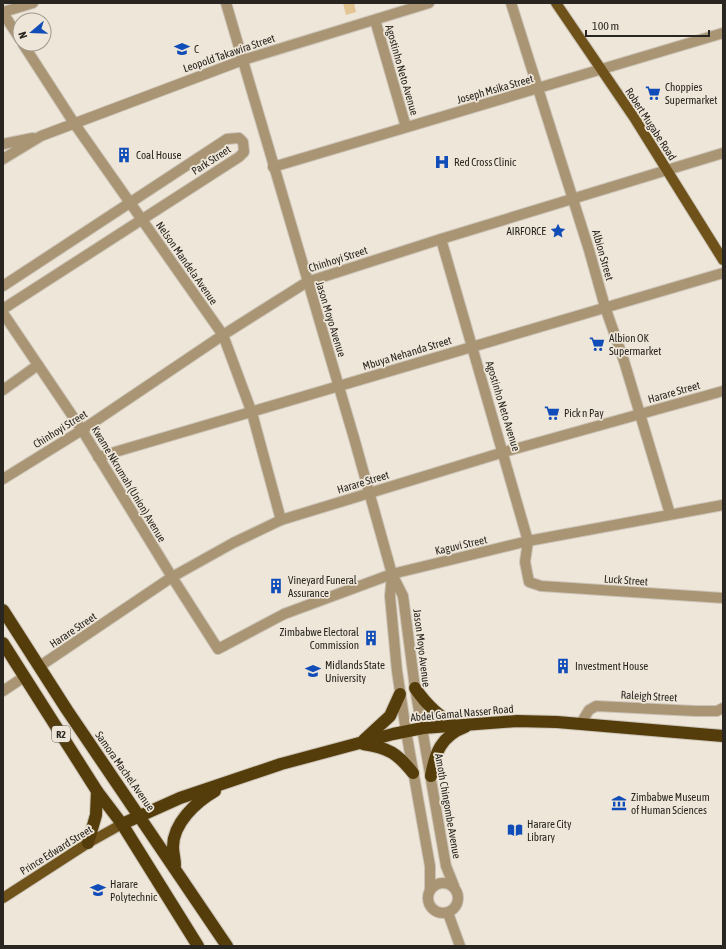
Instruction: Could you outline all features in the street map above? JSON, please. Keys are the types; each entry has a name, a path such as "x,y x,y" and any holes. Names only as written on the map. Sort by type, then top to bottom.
{"highway":[{"name":"Samora Machel Avenue","path":"3,610 67,710 140,815 227,946"},
{"name":"R2","path":"3,644 98,791 122,824 198,946"},
{"path":"415,688 426,703 444,720 456,725"},
{"path":"360,744 380,727 390,716 400,694"},
{"name":"Abdel Gamal Nasser Road","path":"122,824 180,798 281,764 406,731 423,728 517,721 581,723 723,736"},
{"path":"431,776 434,757 444,740 455,730 471,724"},
{"path":"360,744 383,747 402,759 413,773"},
{"path":"176,870 172,846 178,825 204,797 231,781"},
{"path":"88,843 96,815 98,791"}],"main road":[{"name":"Robert Mugabe Road","path":"556,3 635,119 723,260"},
{"name":"Prince Edward Street","path":"3,898 88,843 122,824"}],"street":[{"path":"12,27 3,13 33,3"},
{"name":"Jason Moyo Avenue","path":"226,3 273,167 370,492 392,574 403,596 415,688 423,728"},
{"name":"Leopold Takawira Street","path":"3,144 41,136 243,60 429,3"},
{"name":"Albion Street","path":"511,3 573,198 605,307 640,414 670,514"},
{"name":"Agostinho Neto Avenue","path":"375,20 406,126"},
{"name":"Joseph Msika Street","path":"273,167 406,126 538,90 723,33"},
{"name":"Nelson Mandela Avenue","path":"28,52 74,123 223,335 252,413 281,520"},
{"name":"Leopold Takawira Street","path":"3,159 41,136"},
{"name":"Park Street","path":"3,286 228,139 239,138 243,142 244,152 239,157 3,309"},
{"name":"Chinhoyi Street","path":"3,479 82,430 223,335 307,282 573,198 723,154"},
{"name":"Agostinho Neto Avenue","path":"441,239 504,452 528,541 526,562 529,582"},
{"name":"Mbuya Nehanda Street","path":"98,457 252,413 472,346 723,273"},
{"name":"Kwame Nkrumah (Union) Avenue","path":"3,313 82,430 218,649"},
{"path":"3,390 38,365"},
{"name":"Harare Street","path":"40,666 172,577 234,543 281,520 504,452 723,391"},
{"name":"Kaguvi Street","path":"218,649 284,614 392,574 528,541 723,505"},
{"name":"Jason Moyo Avenue","path":"392,574 390,596 400,694 406,731"},
{"name":"Luck Street","path":"529,582 541,586 723,598"},
{"path":"3,691 24,677"},
{"name":"Raleigh Street","path":"581,723 592,708 602,706 695,711 717,711 723,708"},
{"name":"Amoth Chingombe Avenue","path":"423,728 446,866 454,886"},
{"path":"406,731 430,866 430,889 428,900 431,906 439,913 448,913 456,908 458,903 457,891 454,886 444,882 438,883 430,889"},
{"path":"448,913 460,946"}],"shaded area":[{"path":"343,3 354,3 356,12 346,15"}],"place":[{"name":"C","path":"182,49"},
{"name":"Choppies Supermarket","path":"653,93"},
{"name":"Coal House","path":"124,155"},
{"name":"Red Cross Clinic","path":"442,162"},
{"name":"AIRFORCE","path":"558,231"},
{"name":"Albion OK Supermarket","path":"597,344"},
{"name":"Pick n Pay","path":"552,413"},
{"name":"Vineyard Funeral Assurance","path":"276,586"},
{"name":"Zimbabwe Electoral Commission","path":"371,638"},
{"name":"Investment House","path":"563,666"},
{"name":"Midlands State University","path":"313,671"},
{"name":"Zimbabwe Museum of Human Sciences","path":"619,803"},
{"name":"Harare City Library","path":"515,830"},
{"name":"Harare Polytechnic","path":"98,890"}]}
